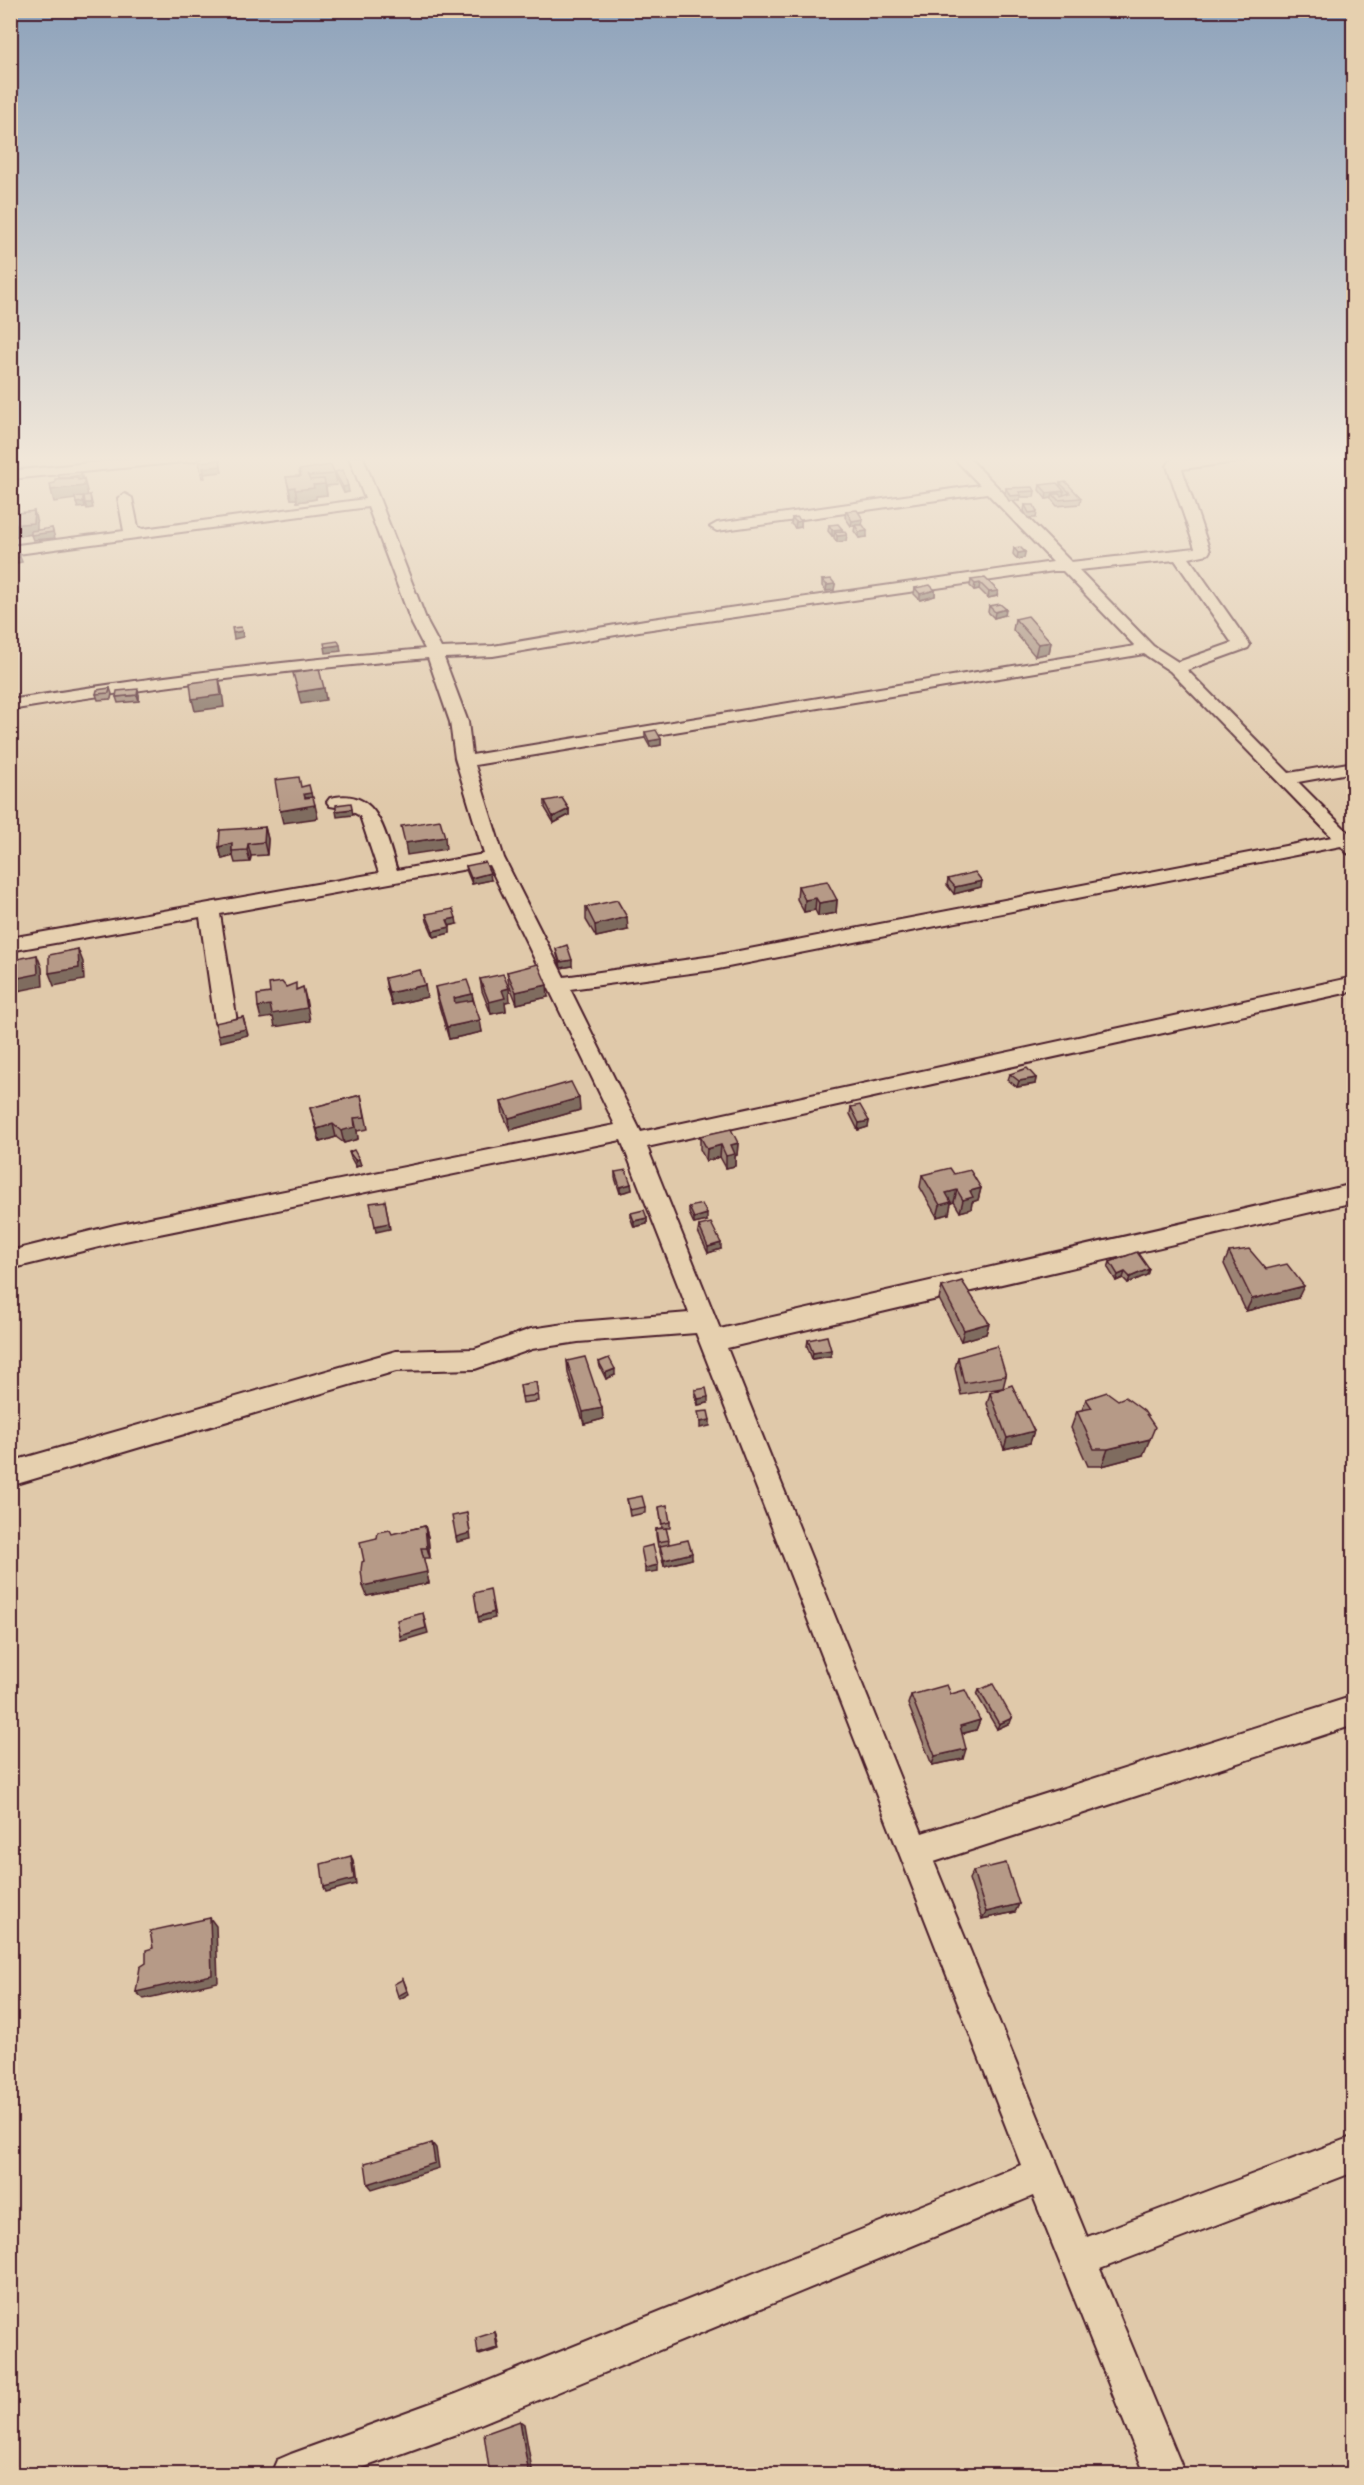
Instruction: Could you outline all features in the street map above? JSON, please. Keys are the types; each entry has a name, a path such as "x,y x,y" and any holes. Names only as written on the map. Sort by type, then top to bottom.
{"street":[{"path":"400,573 420,624 435,652 459,722 465,761 495,858 632,1136 914,1852 1164,2475"},
{"path":"10,705 81,693 294,665 435,652 494,651 645,625 1005,573"},
{"path":"1073,573 1147,649 1176,668 1349,844"},
{"path":"1176,668 1242,645 1192,573"},
{"path":"465,761 1147,649"},
{"path":"1286,779 1353,767"},
{"path":"336,802 363,807 369,814 390,877"},
{"path":"559,984 713,963 1349,844"},
{"path":"10,945 495,858"},
{"path":"209,909 226,1022"},
{"path":"10,1260 115,1234 632,1136 1353,984"},
{"path":"10,1474 396,1360 475,1359 531,1339 578,1332 708,1332 1353,1193"},
{"path":"914,1852 1353,1710"},
{"path":"1077,2259 1353,2154"},
{"path":"291,2475 456,2415 1042,2174"}],"building":[{"path":"985,578 998,591 989,592 980,583 975,584 971,580"},
{"path":"831,579 835,584 827,585 822,580"},
{"path":"930,585 935,590 920,594 915,588"},
{"path":"1000,604 1006,609 995,612 989,606"},
{"path":"1028,616 1051,642 1038,644 1015,619"},
{"path":"241,627 242,631 233,633 232,628"},
{"path":"338,641 340,645 325,647 324,643"},
{"path":"319,669 324,688 298,692 293,673"},
{"path":"219,679 221,695 192,699 190,683"},
{"path":"110,688 109,693 96,694 97,690"},
{"path":"138,689 137,695 116,697 117,691"},
{"path":"656,730 661,739 649,741 645,732"},
{"path":"299,777 301,787 309,785 311,793 304,794 305,798 313,797 315,805 280,811 275,780"},
{"path":"562,798 569,809 553,817 545,801"},
{"path":"351,803 352,809 336,811 336,805"},
{"path":"440,820 445,837 405,843 401,826"},
{"path":"265,827 264,842 248,844 247,850 232,851 232,843 219,847 220,830"},
{"path":"485,862 490,873 471,878 466,866"},
{"path":"975,872 982,881 955,887 948,879"},
{"path":"827,881 837,900 819,903 816,898 805,900 798,886"},
{"path":"617,900 627,917 595,925 586,907"},
{"path":"453,909 456,918 447,920 450,927 433,931 426,914"},
{"path":"567,945 572,960 560,962 556,949"},
{"path":"78,949 79,968 49,973 49,955"},
{"path":"37,955 38,974 13,979 12,960"},
{"path":"538,964 547,985 516,992 507,972"},
{"path":"420,970 425,985 389,993 385,978"},
{"path":"503,974 509,988 502,990 505,998 489,1002 480,979"},
{"path":"467,980 472,994 454,998 455,1003 473,1000 480,1020 447,1027 435,987"},
{"path":"282,982 286,987 296,983 296,990 303,987 307,1008 272,1014 270,1005 258,1007 257,995 270,993 269,984"},
{"path":"243,1017 246,1029 218,1035 215,1023"},
{"path":"1027,1068 1036,1078 1019,1081 1010,1074"},
{"path":"571,1082 579,1098 509,1118 501,1102"},
{"path":"361,1095 365,1117 354,1118 355,1127 341,1131 333,1124 317,1129 310,1108"},
{"path":"860,1105 869,1121 859,1123 851,1107"},
{"path":"731,1129 738,1143 731,1145 735,1154 726,1156 721,1145 707,1149 700,1136"},
{"path":"354,1150 359,1159 355,1160 349,1152"},
{"path":"950,1168 954,1174 970,1170 981,1188 970,1191 973,1197 963,1200 957,1190 946,1193 951,1202 940,1205 922,1175"},
{"path":"626,1170 631,1184 620,1187 615,1172"},
{"path":"385,1201 389,1223 375,1226 370,1203"},
{"path":"702,1204 707,1214 694,1218 689,1207"},
{"path":"644,1210 647,1218 634,1221 631,1213"},
{"path":"711,1223 721,1243 708,1247 699,1226"},
{"path":"1249,1249 1266,1269 1287,1264 1304,1286 1252,1299 1229,1252"},
{"path":"1137,1252 1149,1269 1130,1277 1125,1272 1118,1275 1110,1262"},
{"path":"962,1281 989,1323 964,1330 942,1287"},
{"path":"827,1336 831,1350 813,1353 808,1340"},
{"path":"997,1346 1006,1376 964,1383 958,1357"},
{"path":"585,1357 602,1408 583,1412 567,1361"},
{"path":"609,1358 615,1369 605,1373 599,1362"},
{"path":"536,1382 538,1395 522,1397 520,1385"},
{"path":"1012,1385 1034,1431 1007,1438 990,1393"},
{"path":"706,1388 708,1397 698,1399 695,1390"},
{"path":"1107,1392 1118,1400 1125,1397 1144,1411 1155,1427 1150,1439 1108,1449 1094,1449 1077,1411 1092,1408 1086,1399"},
{"path":"708,1411 710,1420 700,1422 698,1412"},
{"path":"642,1496 645,1507 630,1510 627,1499"},
{"path":"667,1505 670,1522 662,1524 659,1507"},
{"path":"467,1513 470,1533 456,1537 452,1516"},
{"path":"425,1526 427,1548 421,1548 427,1572 363,1586 361,1570 364,1561 360,1542 377,1538 378,1532 390,1530 392,1534"},
{"path":"666,1528 669,1540 658,1542 656,1529"},
{"path":"688,1540 692,1553 664,1560 660,1546"},
{"path":"653,1545 658,1565 645,1568 641,1548"},
{"path":"490,1589 494,1612 478,1617 474,1593"},
{"path":"423,1613 426,1628 400,1636 397,1620"},
{"path":"993,1684 1012,1718 999,1724 979,1690"},
{"path":"947,1685 951,1694 965,1690 980,1720 960,1726 966,1749 935,1756 911,1695"},
{"path":"351,1856 354,1879 324,1887 321,1864"},
{"path":"1006,1863 1019,1904 986,1912 973,1871"},
{"path":"210,1918 212,1975 136,1992 140,1967 146,1963 146,1950 153,1948 150,1931"},
{"path":"403,1979 407,1991 398,1996 394,1984"},
{"path":"432,2143 435,2163 368,2184 365,2163"},
{"path":"495,2332 497,2348 478,2354 476,2338"},
{"path":"520,2421 529,2475 490,2475 484,2434"}]}
